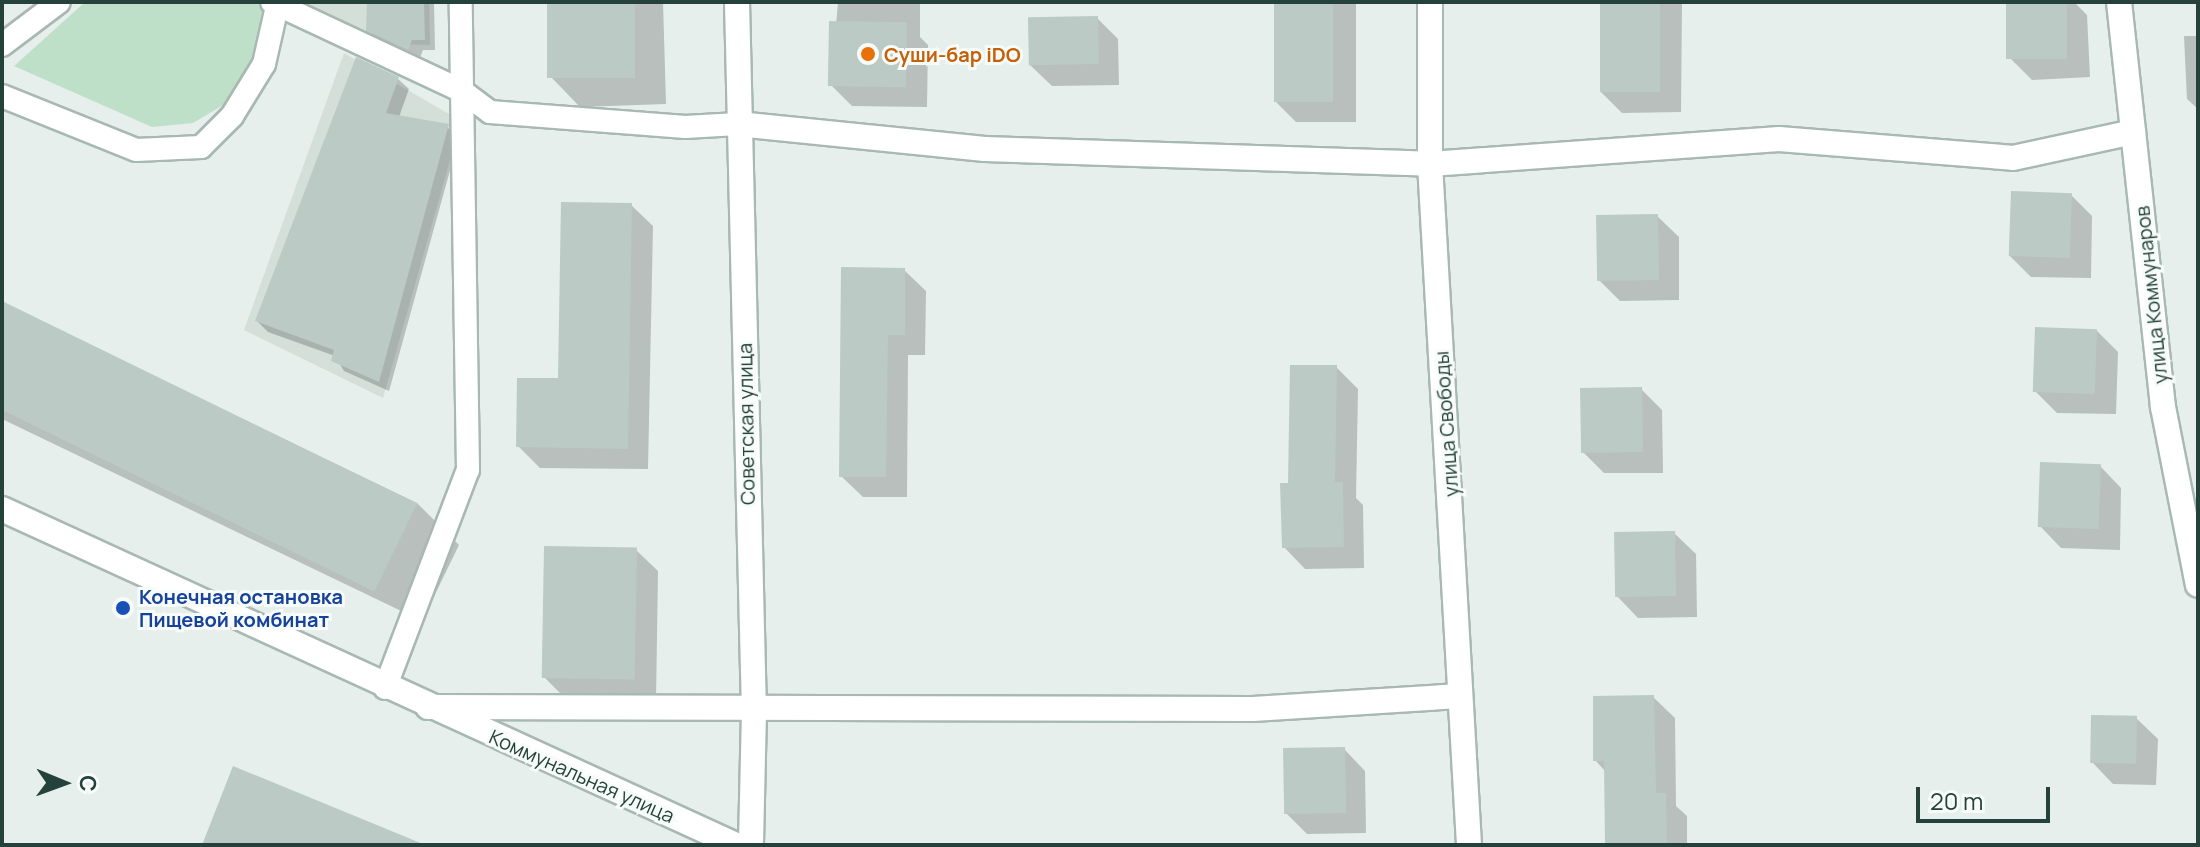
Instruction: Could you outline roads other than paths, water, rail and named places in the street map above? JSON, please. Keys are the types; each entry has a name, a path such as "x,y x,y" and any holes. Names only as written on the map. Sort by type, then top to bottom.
{"street":[{"name":"Советская улица","path":"737,2 754,711 751,845"},
{"name":"улица Свободы","path":"1430,2 1430,164 1469,845"},
{"name":"улица Коммунаров","path":"2119,2 2163,407 2198,585"},
{"path":"738,124 985,149 1430,164 1779,139 2013,158 2133,132"},
{"name":"Коммунальная улица","path":"2,509 385,688 736,845"},
{"name":"Коммунальная улица","path":"428,707 754,711 1253,709 1460,696"}],"lane":[{"path":"2,45 59,2"},
{"path":"385,688 468,470 461,2"},
{"path":"2,96 136,150 201,147 232,116 264,64 276,4 462,91 490,112 685,127 738,124"}],"place":[{"name":"Суши-бар iDO","path":"868,54"},
{"name":"Конечная остановка Пищевой комбинат","path":"123,608"}]}
